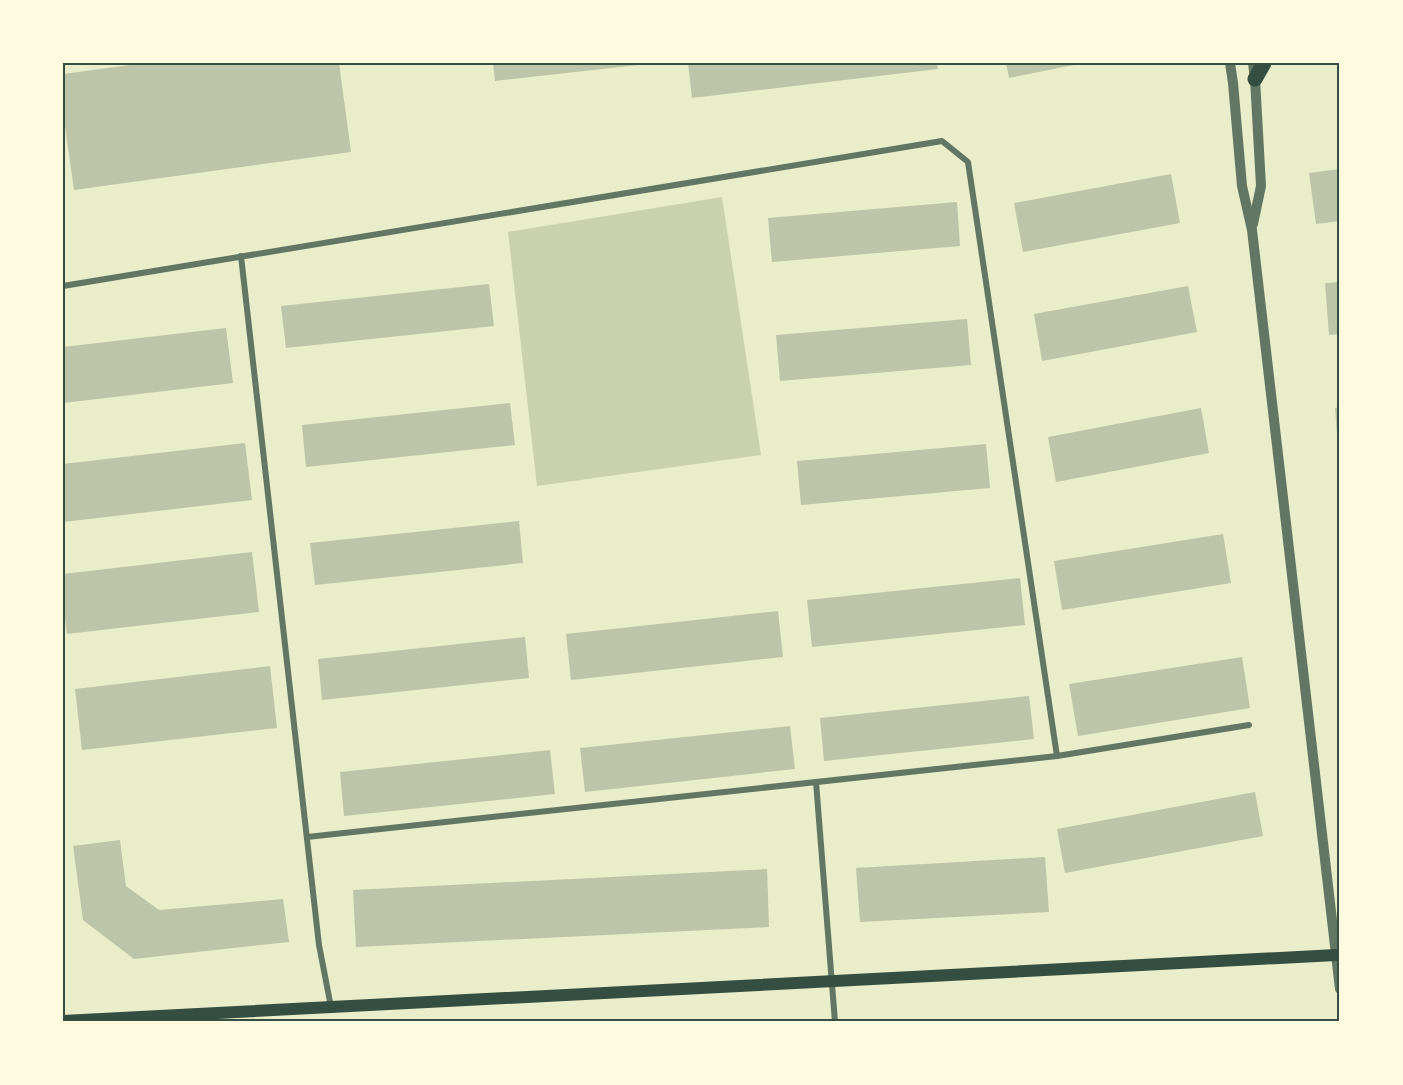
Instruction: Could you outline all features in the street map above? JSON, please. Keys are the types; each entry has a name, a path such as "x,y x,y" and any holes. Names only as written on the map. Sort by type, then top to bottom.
{"main road":[{"path":"1255,79 1264,63"},
{"path":"63,1021 1336,955"}],"street":[{"path":"1230,63 1242,186 1252,230 1340,989"},
{"path":"1252,230 1261,186 1253,63"},
{"path":"63,286 942,141 968,162 1057,756"},
{"path":"241,256 319,945 331,1007"},
{"path":"307,837 1057,756 1249,725"},
{"path":"816,782 835,1022"}],"green space":[{"path":"722,197 761,455 537,486 508,232"}],"building":[{"path":"145,63 339,63 351,152 74,190 63,112 63,74"},
{"path":"493,63 638,63 638,65 495,81"},
{"path":"688,63 937,63 938,69 692,98"},
{"path":"1006,63 1079,63 1079,64 1009,78"},
{"path":"1340,169 1340,221 1316,224 1309,173"},
{"path":"1171,174 1180,223 1023,252 1014,203"},
{"path":"957,202 960,246 772,262 768,218"},
{"path":"1340,282 1340,334 1329,335 1325,283"},
{"path":"489,284 494,326 286,348 281,306"},
{"path":"1188,286 1197,332 1042,361 1034,314"},
{"path":"967,319 971,365 780,381 776,335"},
{"path":"226,328 233,383 63,403 63,347"},
{"path":"510,403 515,445 306,467 302,425"},
{"path":"1340,407 1340,446 1338,446 1335,408"},
{"path":"1201,408 1209,453 1056,482 1048,437"},
{"path":"245,443 252,500 63,522 63,464"},
{"path":"986,444 990,488 801,505 797,461"},
{"path":"519,521 523,563 315,585 310,543"},
{"path":"1223,534 1231,583 1062,610 1054,561"},
{"path":"252,552 259,612 67,634 63,602 63,574"},
{"path":"1020,578 1025,625 812,647 807,600"},
{"path":"778,611 783,657 571,680 566,634"},
{"path":"525,637 529,678 322,700 318,659"},
{"path":"1242,657 1250,708 1078,736 1069,684"},
{"path":"270,666 277,728 82,750 75,689"},
{"path":"1029,696 1034,739 824,761 820,718"},
{"path":"790,726 795,769 585,792 580,748"},
{"path":"550,750 555,794 344,816 340,772"},
{"path":"1255,792 1263,836 1065,873 1057,829"},
{"path":"120,840 126,886 159,910 283,899 289,942 134,959 83,920 73,846"},
{"path":"1045,857 1049,912 860,922 856,868"},
{"path":"767,869 769,927 356,947 353,890"}]}
